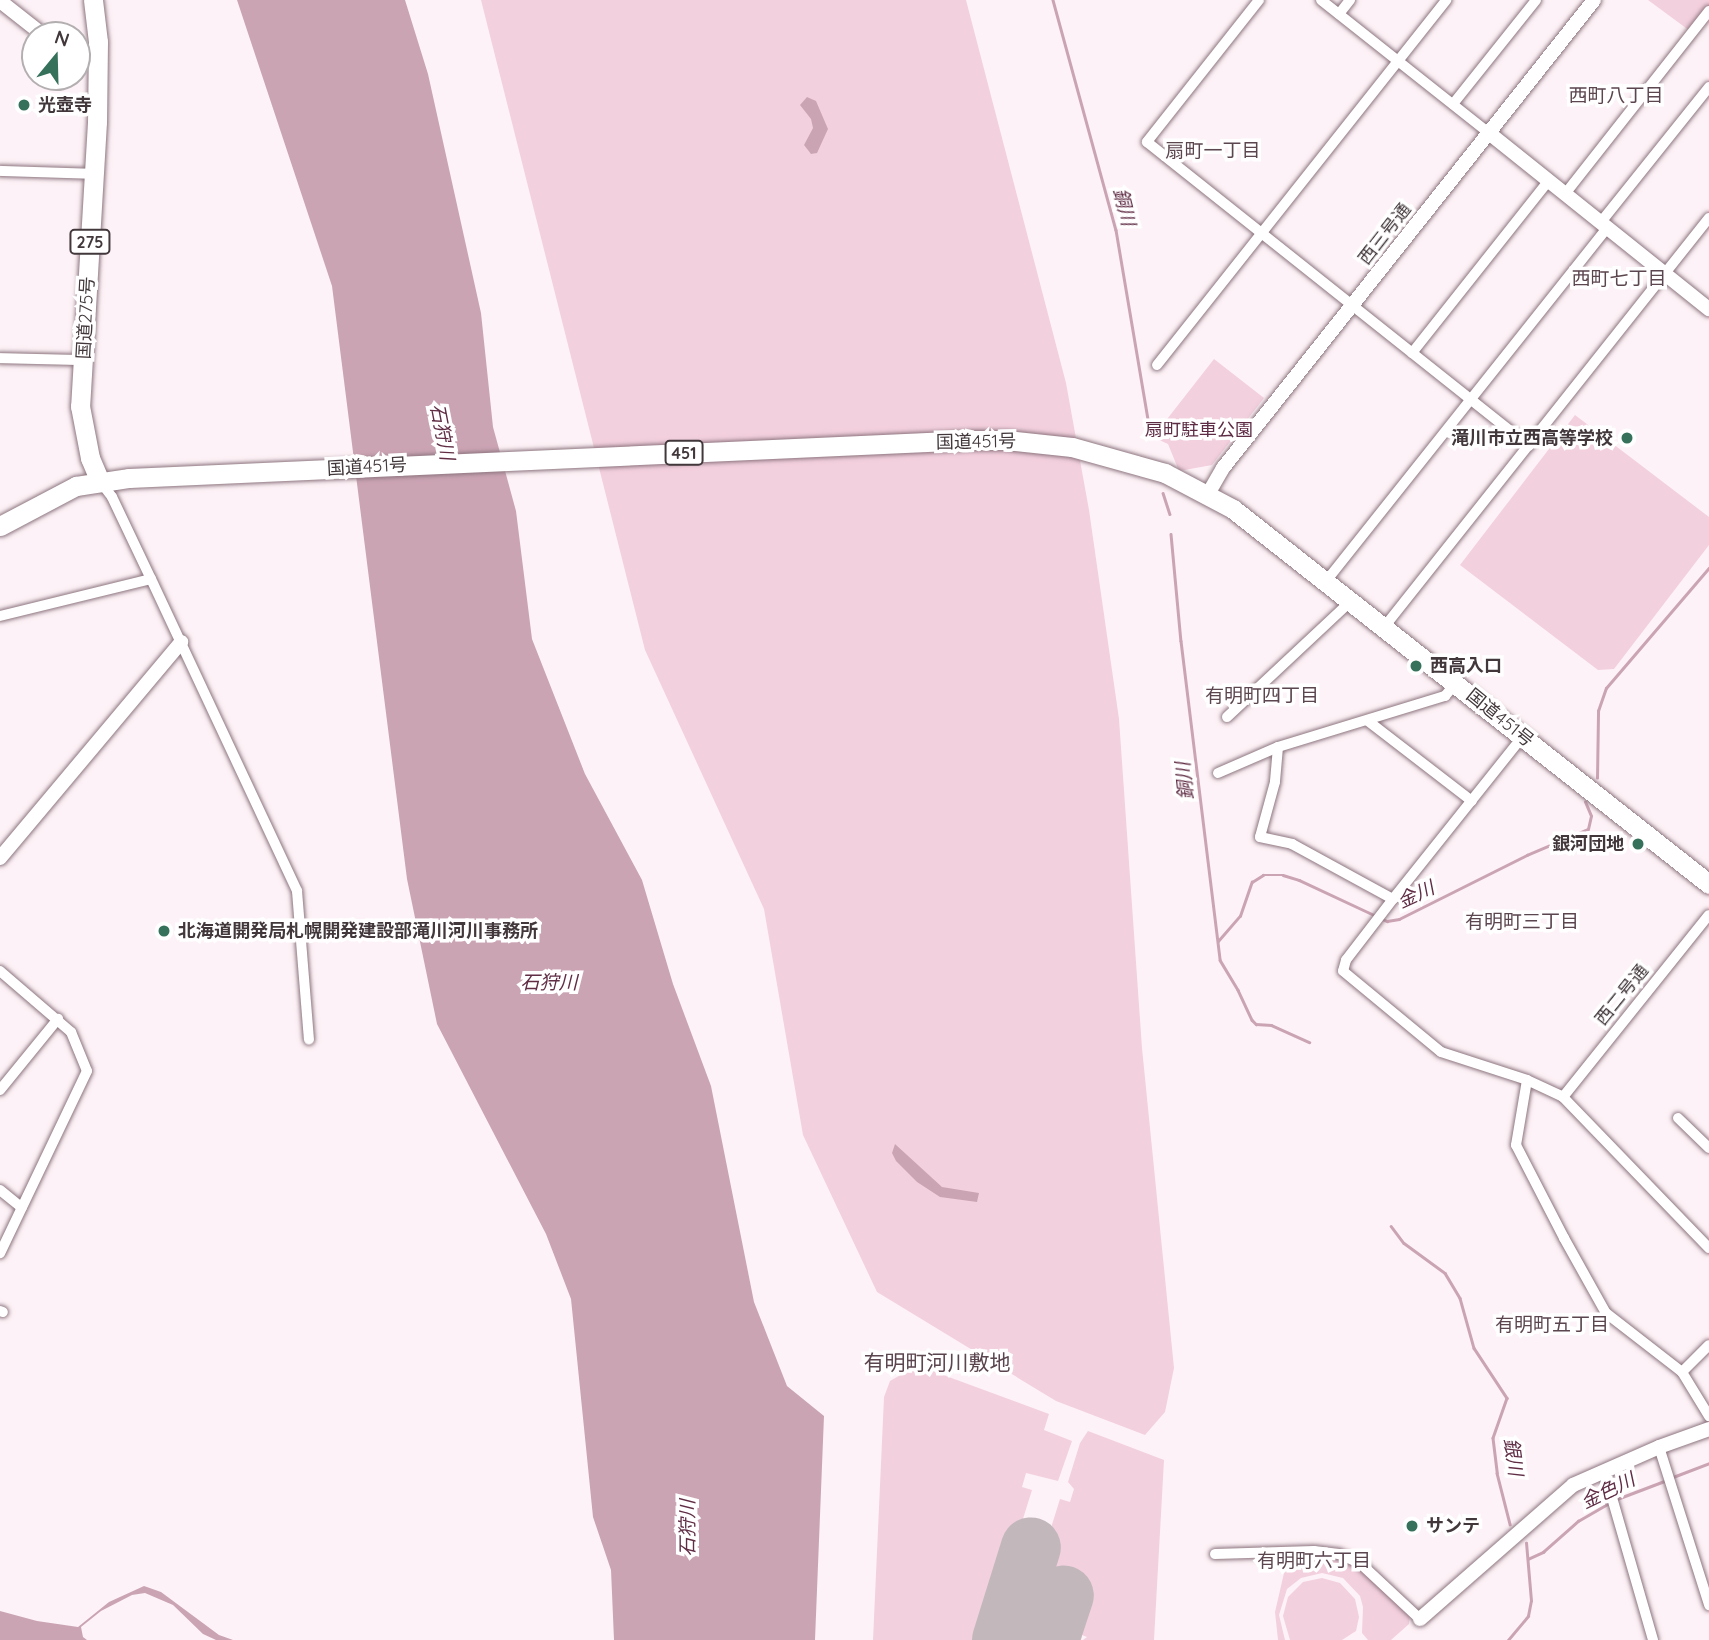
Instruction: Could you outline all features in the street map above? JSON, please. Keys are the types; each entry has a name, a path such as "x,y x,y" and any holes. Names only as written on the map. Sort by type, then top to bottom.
{"highway":[{"name":"国道275号","path":"93,0 98,55 80,407 90,458 100,481"},
{"name":"国道451号","path":"100,481 262,471 983,440 1040,442 1104,454 1165,473 1208,494 1275,538 1709,884"},
{"path":"0,526 76,486 100,481"}],"street":[{"path":"1259,0 1147,142 1530,446"},
{"path":"1321,0 1709,309"},
{"path":"1339,14 1350,0"},
{"path":"1157,365 1446,0"},
{"path":"1453,104 1536,0"},
{"name":"西三号通","path":"1208,494 1223,468 1594,0"},
{"path":"0,1 25,21"},
{"path":"1565,194 1709,11"},
{"path":"91,54 98,55"},
{"path":"1327,580 1471,400 1709,87"},
{"path":"0,171 93,174"},
{"path":"1412,353 1549,180"},
{"path":"1385,626 1709,218"},
{"path":"0,358 84,360"},
{"path":"100,481 111,497 151,579 297,891 309,1040"},
{"path":"0,616 151,579"},
{"path":"1227,717 1352,600"},
{"path":"0,858 181,642"},
{"path":"1218,773 1278,747 1445,696 1456,683"},
{"path":"1368,720 1472,802"},
{"path":"1523,736 1346,960 1343,971 1441,1052 1527,1080 1563,1097 1709,1248"},
{"path":"1278,747 1275,782 1260,837 1292,844 1393,899"},
{"name":"西二号通","path":"1563,1097 1709,915"},
{"path":"0,1254 87,1071 71,1032 1,973"},
{"path":"0,1090 58,1019"},
{"path":"1527,1080 1515,1136 1516,1145 1606,1313 1682,1372 1709,1416"},
{"path":"1678,1118 1709,1148"},
{"path":"0,1190 22,1208"},
{"path":"1682,1372 1709,1345"},
{"path":"1215,1553 1339,1553 1361,1564 1420,1619 1573,1485 1659,1447 1709,1429"},
{"path":"1659,1447 1709,1605"},
{"path":"1604,1470 1653,1640"}],"green space":[{"path":"481,0 966,0 1066,383 1089,510 1119,719 1142,1048 1174,1368 1165,1412 1145,1435 1056,1401 877,1292 803,1135 764,909 645,650"},
{"path":"1648,0 1709,0 1709,6 1690,31"},
{"name":"扇町駐車公園","path":"1214,359 1264,398 1212,465 1179,471 1168,444 1157,439 1157,432"},
{"path":"1575,415 1709,517 1709,545 1614,669 1598,670 1460,565"},
{"path":"911,1369 927,1369 1049,1414 1044,1430 1072,1441 1058,1481 1026,1473 1022,1487 1032,1490 985,1640 873,1640 884,1397 890,1381"},
{"path":"1088,1431 1164,1460 1154,1640 1083,1640 1087,1637 1082,1635 1081,1640 1016,1640 1060,1499 1070,1502 1074,1489 1068,1482 1080,1443"},
{"path":"1035,1526 1043,1539 1011,1640 989,1640 1022,1533"},
{"path":"1326,1555 1358,1567 1410,1614 1409,1624 1391,1640 1368,1640 1362,1633 1363,1607 1360,1596 1343,1578 1322,1573 1301,1578 1287,1589 1279,1615 1285,1640 1278,1640 1275,1612 1284,1573 1255,1558"},
{"path":"1322,1578 1340,1583 1355,1599 1359,1617 1356,1631 1342,1640 1290,1640 1283,1616 1288,1597 1303,1582"}],"water":[{"name":"石狩川","path":"237,0 405,0 428,74 481,313 493,427 516,511 532,639 585,774 642,880 673,984 711,1086 754,1302 787,1386 824,1416 815,1640 614,1640 611,1570 593,1517 571,1299 546,1234 437,1024 407,879 332,286"},
{"path":"807,97 816,101 828,129 817,153 811,154 804,145 813,128 811,119 800,105"},
{"path":"895,1144 942,1187 979,1193 977,1202 940,1197 917,1182 896,1161 892,1153"},
{"path":"144,1586 161,1592 219,1635 233,1640 216,1640 203,1634 173,1605 145,1593 132,1595 101,1611 81,1627 83,1637 87,1640 0,1640 0,1611 37,1621 78,1627 109,1602"}],"waterway":[{"name":"銅川","path":"1053,0 1116,230 1149,425"},
{"name":"銅川","path":"1163,493 1170,514"},
{"name":"銅川","path":"1171,534 1181,641 1220,960 1256,1024 1271,1025 1309,1042"},
{"name":"金川","path":"1597,778 1598,711 1606,688 1709,568"},
{"name":"金川","path":"1380,918 1387,921 1399,919 1527,855 1588,829 1591,816 1585,802"},
{"name":"金川","path":"1218,941 1240,916 1252,882 1263,875 1283,875 1299,880 1374,915"},
{"name":"銀川","path":"1391,1226 1404,1243 1445,1273 1460,1298 1474,1348 1507,1398 1493,1438 1497,1473 1510,1524"},
{"name":"金色川","path":"1673,1477 1709,1463"},
{"name":"金色川","path":"1617,1499 1667,1480"},
{"name":"金色川","path":"1528,1559 1543,1552 1578,1521 1611,1502"},
{"name":"銀川","path":"1508,1640 1528,1616 1531,1601 1526,1543"}],"runway":[{"path":"1002,1640 1031,1547"},
{"path":"1049,1640 1064,1595"}],"place":[{"name":"光壺寺","path":"24,105"},
{"name":"滝川市立西高等学校","path":"1627,438"},
{"name":"西高入口","path":"1416,666"},
{"name":"銀河団地","path":"1638,844"},
{"name":"北海道開発局札幌開発建設部滝川河川事務所","path":"164,931"},
{"name":"サンテ","path":"1412,1526"}],"district":[{"name":"西町八丁目","path":"1616,96"},
{"name":"扇町一丁目","path":"1213,151"},
{"name":"西町七丁目","path":"1619,279"},
{"name":"有明町四丁目","path":"1262,696"},
{"name":"有明町三丁目","path":"1522,922"},
{"name":"有明町五丁目","path":"1552,1325"},
{"name":"有明町河川敷地","path":"937,1362"},
{"name":"有明町六丁目","path":"1314,1561"}]}
